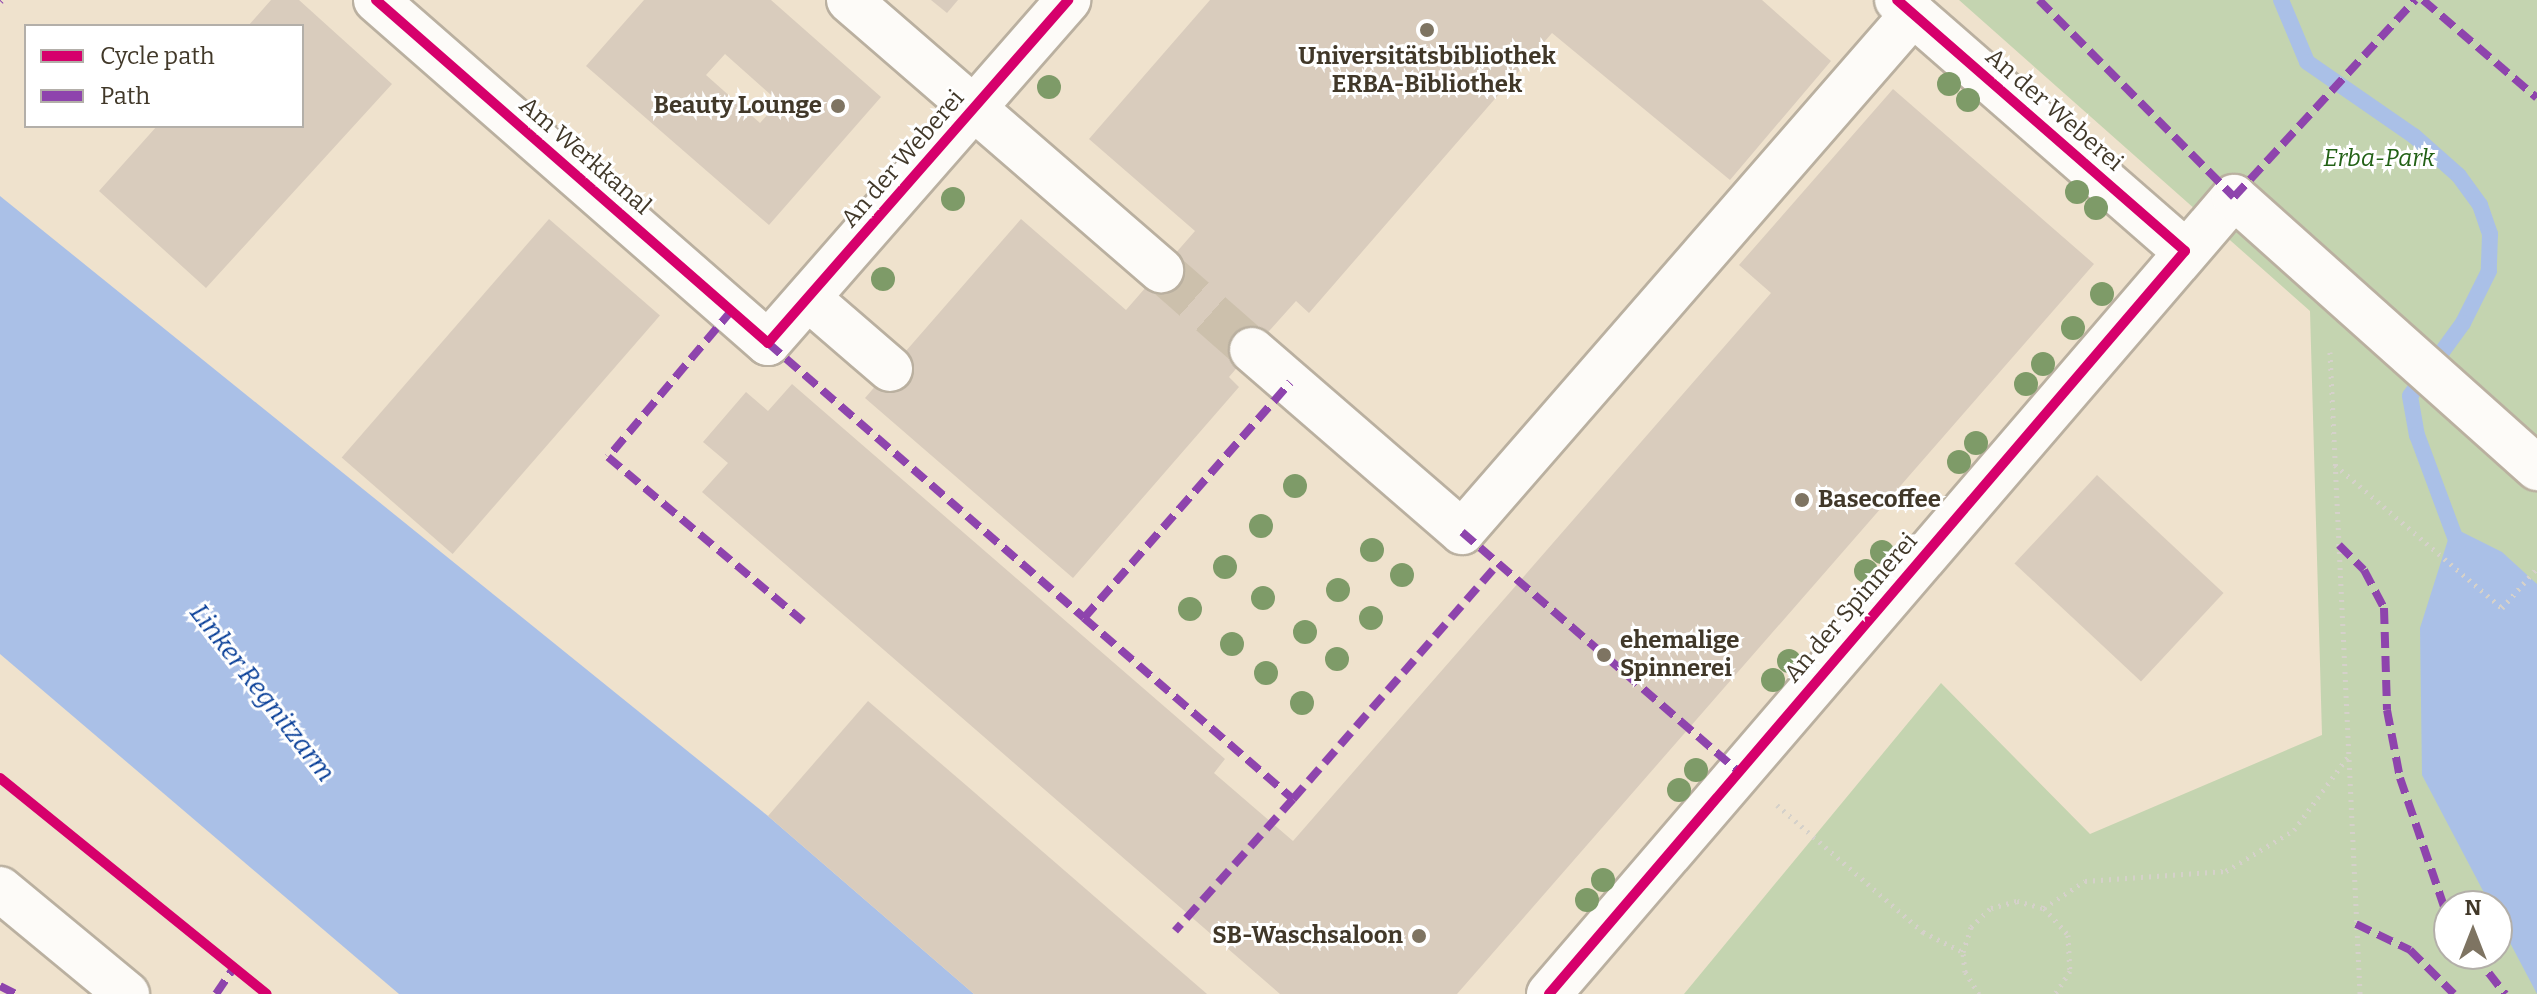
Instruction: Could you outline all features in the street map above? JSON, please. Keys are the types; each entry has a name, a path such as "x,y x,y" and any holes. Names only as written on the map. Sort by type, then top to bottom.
{"street":[{"name":"Am Werkkanal","path":"376,0 768,343"},
{"path":"849,0 1161,270"},
{"name":"An der Weberei","path":"768,343 1068,0"},
{"name":"An der Weberei","path":"1905,7 2185,251"},
{"path":"1252,350 1462,532 1905,7"},
{"name":"An der Spinnerei","path":"1565,989 1737,770 2234,197 2328,283"},
{"path":"2328,283 2537,468"},
{"path":"809,299 890,369"},
{"path":"0,889 127,994"}],"path":[{"path":"2328,283 2360,994"},
{"path":"2335,465 2381,501 2502,608 2537,568"},
{"path":"2044,908 2085,881 2226,871 2294,830 2349,754"},
{"path":"1737,770 1923,932 1963,952"},
{"path":"1979,994 1965,972 1963,952 1971,927 1991,908 2017,901 2044,908 2058,920 2072,953 2070,971 2055,994"}],"green space":[{"name":"Erba-Park","path":"1959,0 2537,0 2537,994 1684,994 1941,683 2090,834 2322,735 2310,311"}],"water":[{"name":"Linker Regnitzarm","path":"0,196 768,816 974,994 399,994 0,654"},
{"path":"2452,527 2502,552 2537,584 2537,994 2513,948 2513,890 2483,890 2422,775 2420,628"}],"building":[{"path":"271,0 299,0 392,84 206,288 99,191 155,128 304,128 304,24 250,24"},
{"path":"644,0 771,0 881,97 769,225 586,66","holes":["725,54 779,102 760,123 706,75"]},
{"path":"931,0 958,0 947,13"},
{"path":"1210,0 1762,0 1831,61 1730,180 1552,33 1309,313 1296,301 1252,350 1229,377 1239,387 1073,578 865,398 1021,219 1126,310 1195,231 1089,139"},
{"path":"1893,89 2094,264 1457,994 1280,994 702,492 728,463 703,442 746,392 768,411 792,384 1225,759 1214,773 1293,841 1771,293 1739,265"},
{"path":"549,219 660,315 453,554 342,457"},
{"path":"2097,475 2224,593 2141,681 2014,563"},
{"path":"868,701 1207,994 974,994 768,816"}],"waterway":[{"path":"2281,0 2307,62 2414,136 2459,176 2480,205 2490,234 2489,271 2463,323 2410,396 2417,435 2458,545"}],"tunnel":[{"path":"1161,270 1252,350"}],"marked path":[{"path":"2039,0 2234,197 2415,0"},
{"path":"2423,0 2537,98"},
{"path":"732,310 608,457 803,621"},
{"path":"768,343 1084,618 1290,383"},
{"path":"1462,532 1737,770"},
{"path":"2339,545 2364,570 2384,608 2387,710 2400,778 2438,890"},
{"path":"1293,799 1498,564"},
{"path":"1084,618 1293,799 1175,931"},
{"path":"2356,924 2410,950 2454,994"},
{"path":"216,994 236,964"},
{"path":"2486,970 2505,994"},
{"path":"0,986 16,994"}],"cycle path":[{"path":"376,0 768,343 1068,0"},
{"path":"1549,994 2185,251 1897,0"},
{"path":"0,778 267,994"}],"place":[{"name":"Universitätsbibliothek ERBA-Bibliothek","path":"1427,30"},
{"name":"Beauty Lounge","path":"838,106"},
{"name":"Basecoffee","path":"1802,500"},
{"name":"ehemalige Spinnerei","path":"1604,655"},
{"name":"SB-Waschsaloon","path":"1419,936"}]}
